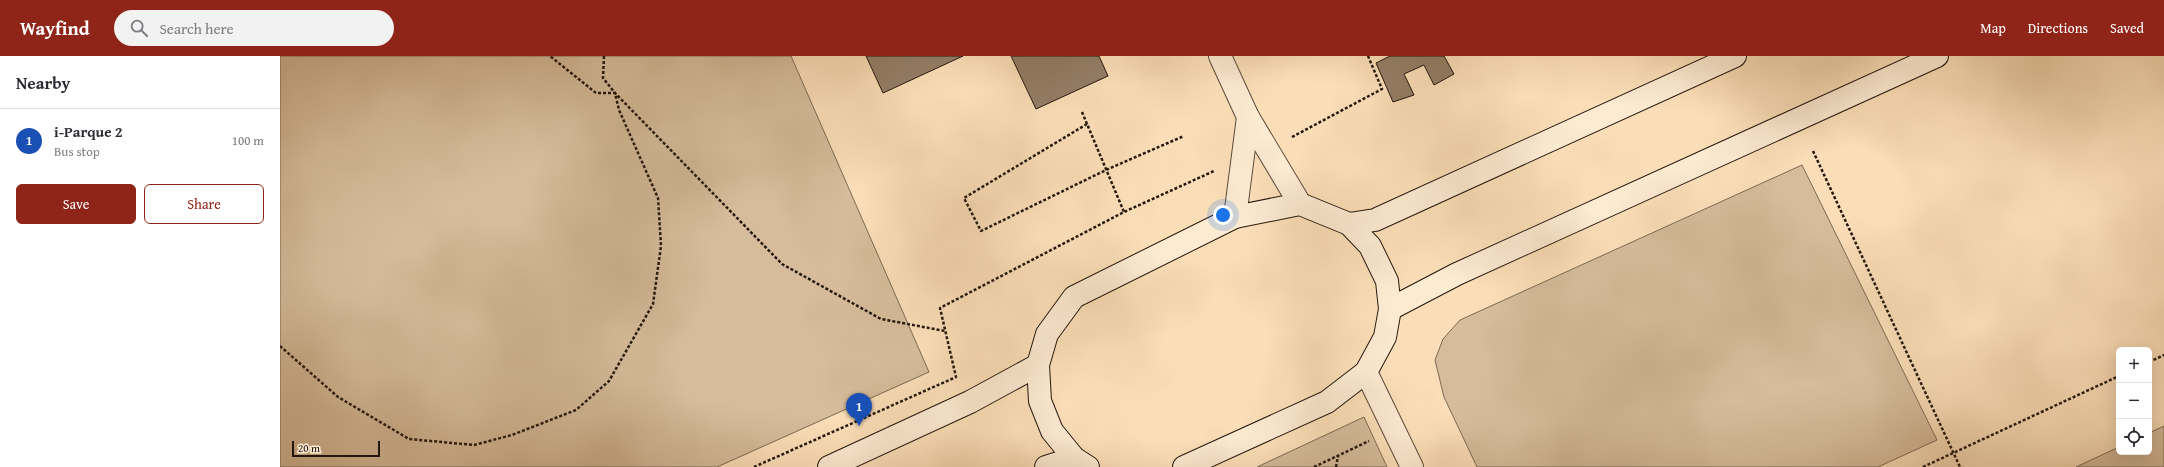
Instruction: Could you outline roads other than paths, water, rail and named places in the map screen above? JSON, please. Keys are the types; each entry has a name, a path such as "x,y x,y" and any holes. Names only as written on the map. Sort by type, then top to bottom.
{"street":[{"path":"1220,56 1248,117 1300,204"},
{"path":"1348,224 1375,220 1736,56"},
{"path":"1390,309 1457,274 1937,56"},
{"path":"1235,217 1248,117"},
{"path":"1081,463 1052,431 1040,401 1038,365 1047,334 1074,297 1235,217 1300,204 1348,224 1370,246 1387,281 1390,309 1385,337 1366,372 1328,402 1184,467"},
{"path":"829,467 970,402 1038,365"},
{"path":"1366,372 1412,467"},
{"path":"1046,467 1081,463"}],"place":[{"name":"i-Parque 2","path":"859,426"}]}
